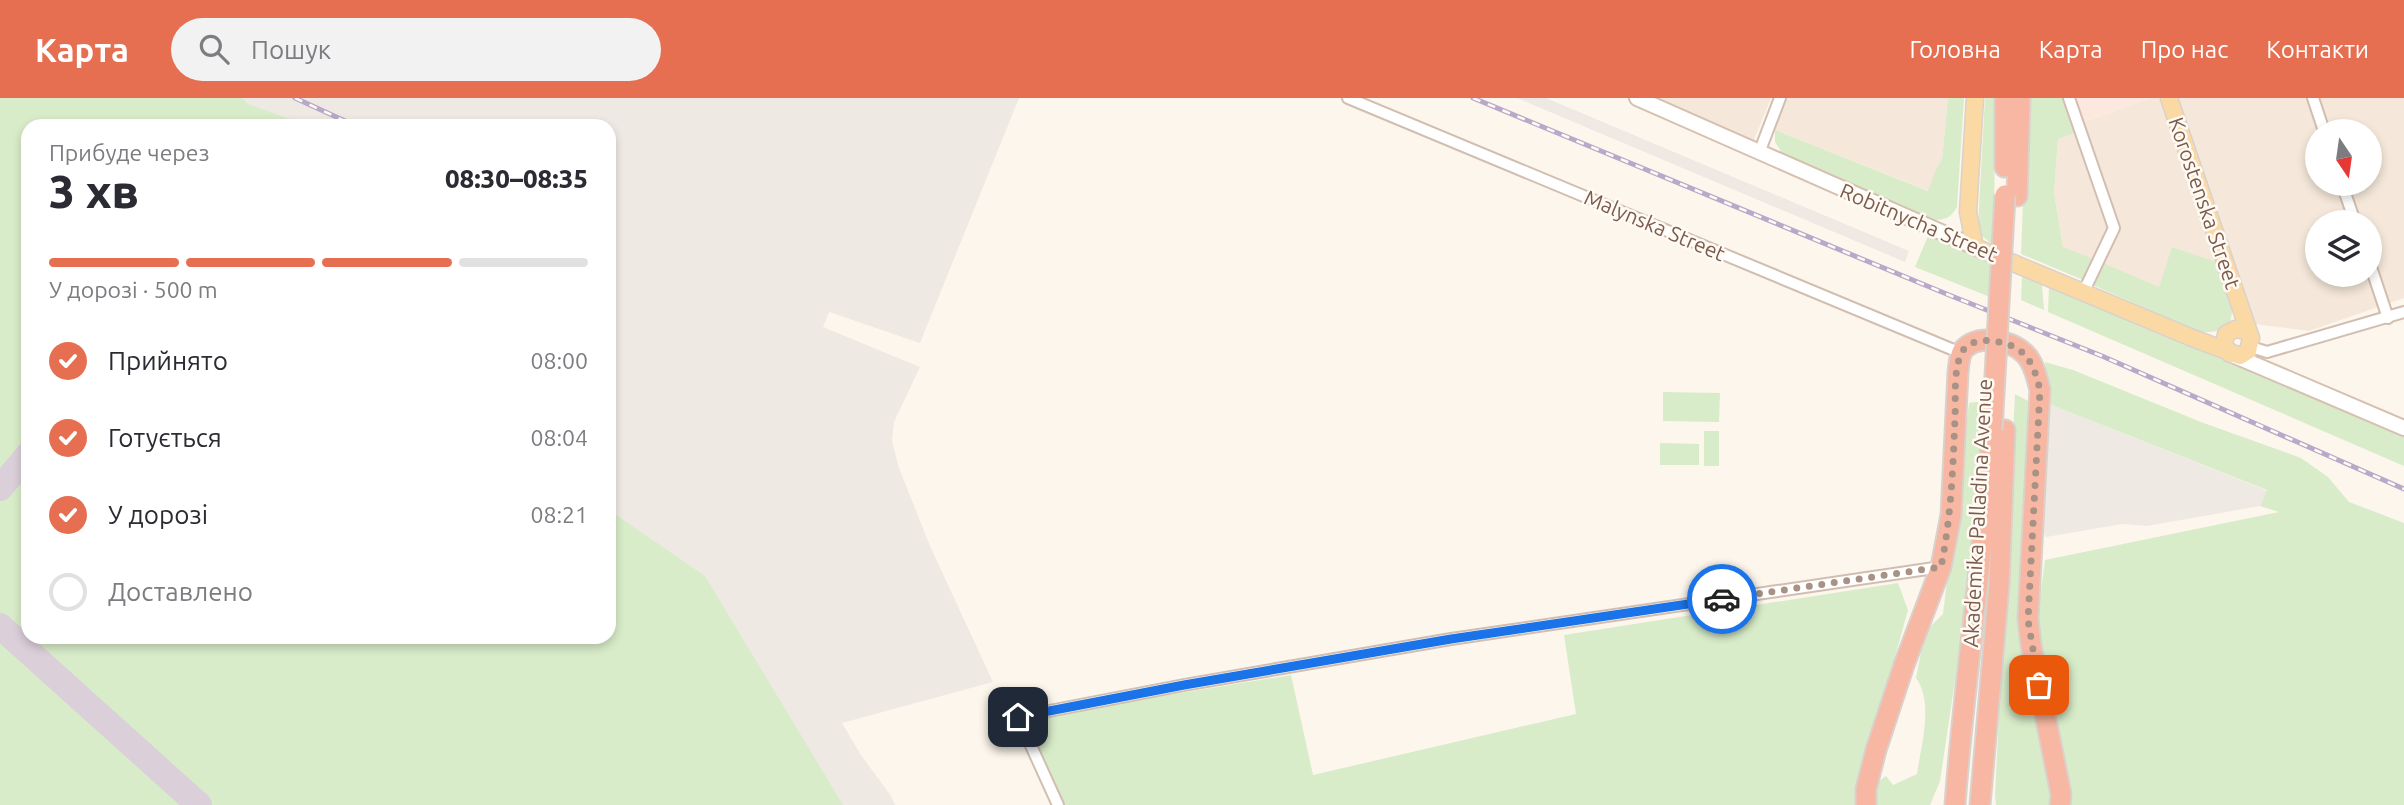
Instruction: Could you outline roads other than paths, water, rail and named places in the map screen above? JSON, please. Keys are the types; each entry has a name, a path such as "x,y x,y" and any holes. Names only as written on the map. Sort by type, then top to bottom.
{"highway":[{"name":"Akademika Palladina Avenue","path":"2005,98 2011,196"},
{"name":"Akademika Palladina Avenue","path":"1982,799 1999,584 1999,430 2011,196 2020,98"},
{"path":"1866,805 1866,789 1876,750 1904,664 1941,567 1951,515 1957,382 1961,353 1967,347 1980,342 1996,340 2012,345 2026,354 2040,388 2028,620 2061,794 2060,805"},
{"name":"Akademika Palladina Avenue","path":"1955,805 1987,505 1999,430"},
{"path":"1940,805 1959,756"}],"main road":[{"path":"1975,98 1968,212 1975,247"},
{"name":"Korostenska Street","path":"2169,98 2242,309 2250,341"},
{"name":"Robitnycha Street","path":"1975,247 2233,355"},
{"path":"2203,342 2217,340 2228,332 2241,329 2250,341 2245,354 2233,355 2224,344 2228,332 2242,309"}],"street":[{"name":"Malynska Street","path":"1348,98 1961,353"},
{"name":"Robitnycha Street","path":"1637,98 1975,247"},
{"path":"1759,153 1780,98"},
{"path":"2069,98 2114,228 2084,293"},
{"path":"2313,98 2320,119"},
{"path":"1949,234 1957,230 1968,212"},
{"path":"2378,287 2388,318"},
{"path":"2250,341 2267,352 2404,312"},
{"path":"2250,341 2265,369"},
{"path":"2233,355 2404,428"},
{"path":"1058,805 1018,717 1451,639 1941,567"}],"railway":[{"path":"295,98 341,119"},
{"path":"1473,98 2102,356 2404,489"}]}
